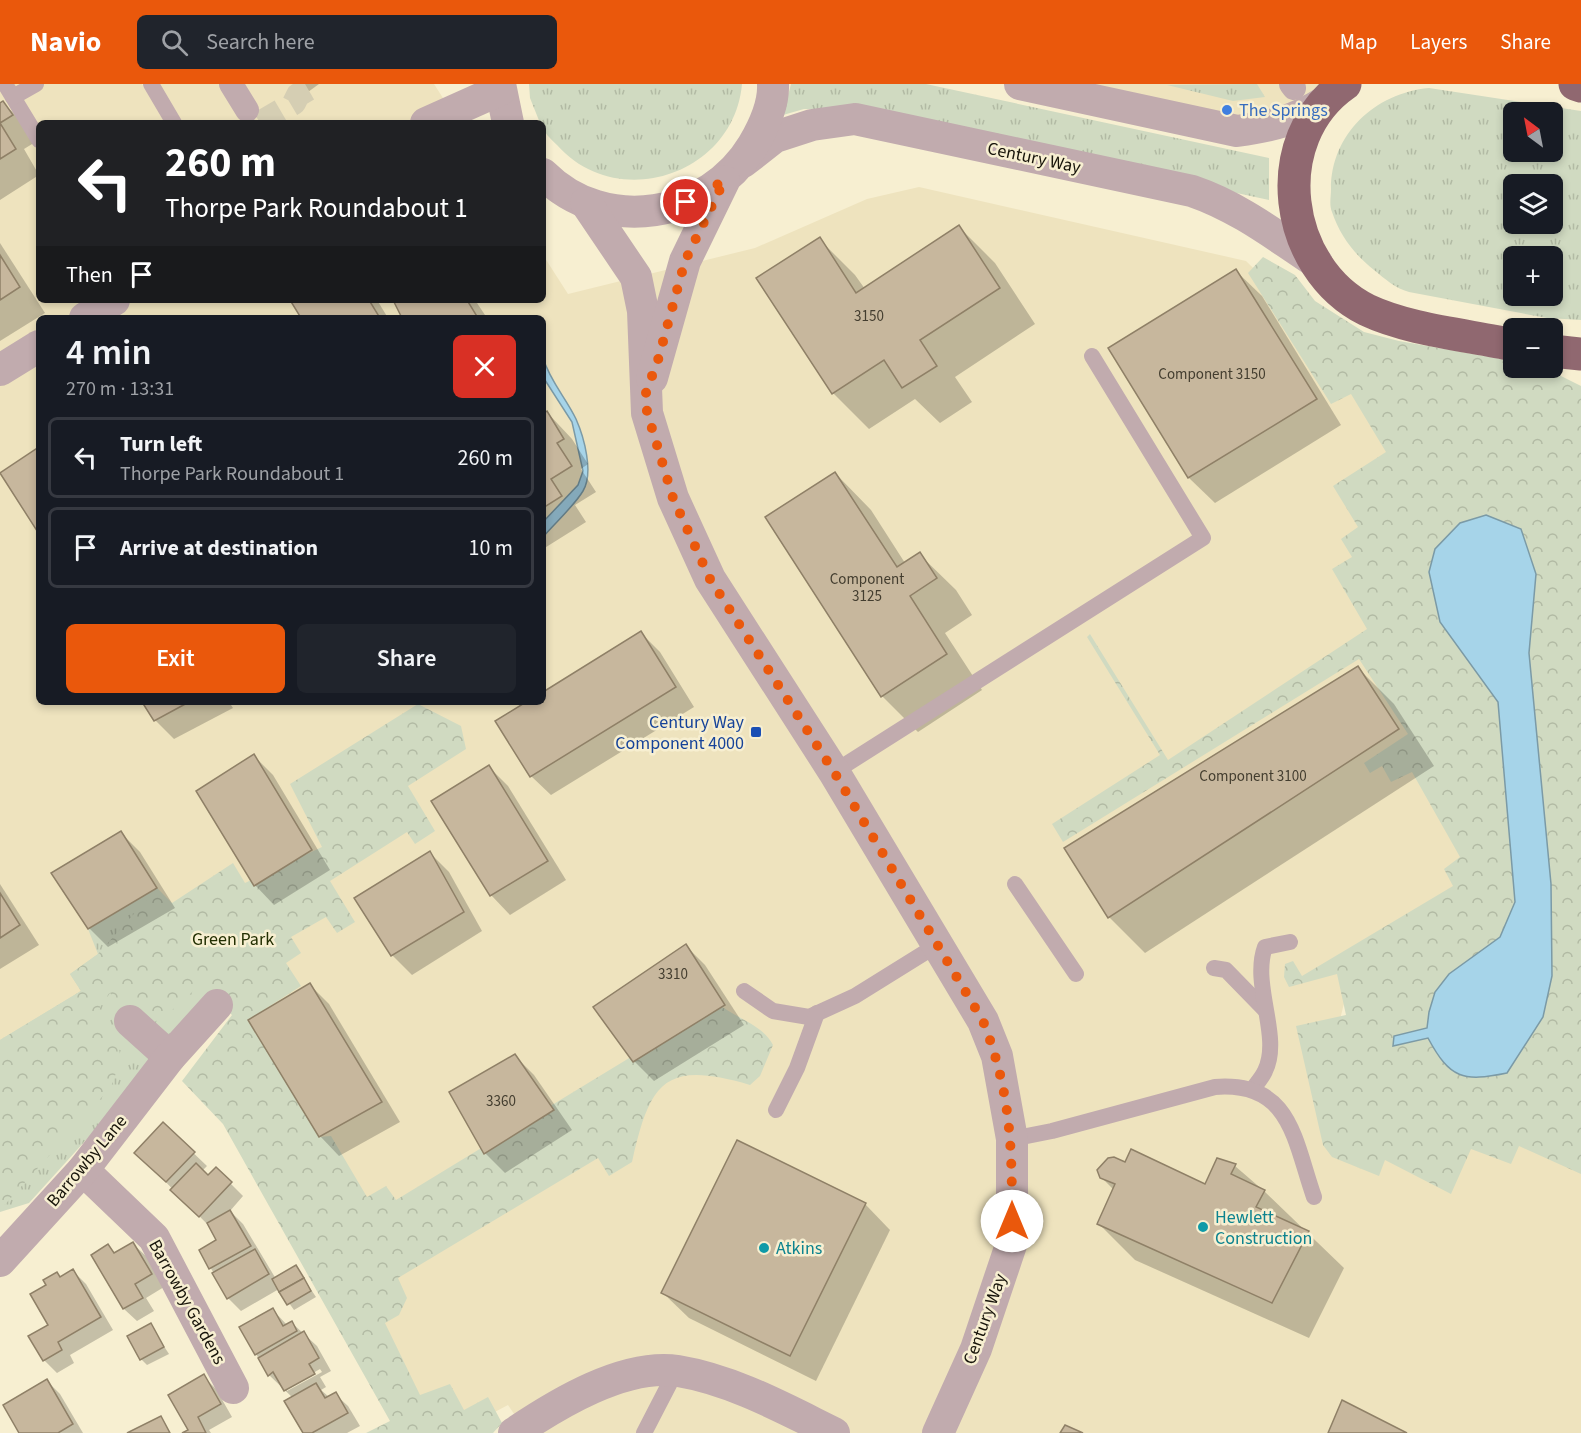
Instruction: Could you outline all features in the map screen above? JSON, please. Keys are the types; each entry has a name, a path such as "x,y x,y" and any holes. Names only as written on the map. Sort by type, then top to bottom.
{"highway":[{"path":"1575,84 1581,86"},
{"path":"1337,90 1307,127 1296,159 1293,193 1300,233 1317,263 1339,289 1366,309 1395,320 1503,343"},
{"path":"1563,352 1581,354"}],"street":[{"path":"231,84 248,110"},
{"path":"546,180 586,203 615,211 644,212 673,208 700,197 733,172 763,128 773,84"},
{"path":"1020,84 1102,94 1237,130 1270,127 1299,118 1337,90"},
{"path":"432,120 500,87 507,120"},
{"name":"Century Way","path":"646,392 658,360 685,261 733,172 775,137 812,125 855,119 1192,191 1221,201 1248,216 1317,263"},
{"name":"Century Way","path":"586,203 636,277 644,310 647,412 673,498 710,579 834,772 983,1021 997,1056 1012,1139 1012,1242 976,1349 938,1433"},
{"path":"89,315 109,303"},
{"path":"0,370 36,348"},
{"name":"Barrowby Lane","path":"0,1260 83,1170 170,1057 217,1005"},
{"path":"130,1022 170,1057"},
{"name":"Barrowby Gardens","path":"83,1170 154,1238 233,1388"},
{"path":"514,1433 548,1410 601,1384 640,1373 676,1371 715,1380 781,1407 834,1433"}],"lane":[{"path":"36,84 9,91 36,135"},
{"path":"150,84 172,120"},
{"path":"834,772 1203,538 1092,356"},
{"path":"1015,884 1076,974"},
{"path":"1252,1090 1266,1071 1269,1057 1262,955 1265,947 1290,942"},
{"path":"744,991 774,1011 809,1017 855,996 937,945"},
{"path":"1214,968 1226,970 1264,1010"},
{"path":"776,1110 797,1068 817,1013"},
{"path":"1012,1139 1052,1131 1215,1087 1235,1086 1261,1093 1281,1107 1314,1197"},
{"path":"644,1433 676,1371"}],"shaded area":[{"path":"0,84 142,84 164,120 36,120 36,303 546,303 546,260 568,294 755,248 867,199 919,187 1246,261 1313,327 1405,379 1441,733 1470,886 1347,991 1336,1036 1581,1133 1581,1433 527,1433 508,1405 455,1433 410,1433 239,1036 235,975 0,1117"},
{"path":"146,84 434,84 457,120 166,120"},
{"name":"The Springs","path":"1020,84 1341,84 1270,127"}],"green space":[{"path":"529,84 742,84 734,116 718,141 696,161 669,174 640,180 610,177 582,166 549,138 546,133 546,120 539,120 530,98"},
{"path":"791,84 926,84 1269,158 1269,200 848,109 804,109 783,115"},
{"path":"1257,84 1265,97 1233,101 1167,85"},
{"path":"1429,88 1522,102 1503,102 1503,162 1563,162 1563,108 1581,111 1581,320 1547,318 1409,292 1382,277 1349,244 1335,221 1331,207 1333,169 1348,134 1374,108 1391,98"},
{"path":"1263,257 1295,275 1315,301 1364,332 1399,341 1503,359 1503,378 1563,377 1581,386 1581,1174 1519,1146 1511,1164 1471,1149 1451,1194 1385,1160 1379,1176 1332,1157 1323,1145 1296,1026 1346,1015 1337,974 1289,987 1284,977 1285,964 1293,961 1302,976 1453,886 1444,869 1460,857 1412,772 1391,782 1382,766 1370,773 1364,763 1408,734 1359,659 1063,842 1052,824 1160,755 1087,637 1090,634 1168,760 1367,629 1332,569 1352,557 1341,539 1358,527 1333,486 1386,452 1351,394 1331,404 1248,273"},
{"name":"Green Park","path":"416,705 461,726 466,749 408,786 435,831 415,844 407,832 330,881 355,922 337,933 326,917 291,937 301,953 286,963 301,986 248,1020 319,1137 331,1136 367,1197 386,1186 396,1200 718,1004 763,1032 773,1045 760,1076 750,1085 698,1075 680,1077 666,1084 655,1095 646,1112 632,1162 609,1176 598,1158 398,1278 407,1298 399,1315 385,1323 420,1395 450,1384 464,1410 488,1397 502,1423 493,1433 366,1433 390,1421 223,1124 182,1081 232,1015 200,985 170,1012 153,1023 130,1012 110,993 94,1016 118,1044 121,1059 111,1087 0,1210 0,1040 81,991 70,974 98,954 157,888 172,903 233,863 245,883 322,847 290,784"},
{"path":"157,888 235,975 29,1203 0,1212 0,1040 81,991 70,974 98,954 88,929"}],"water":[{"path":"546,365 576,419 585,445 588,475 579,497 546,534 546,519 578,485 583,471 572,422 546,382"},
{"path":"1486,515 1521,529 1536,574 1529,653 1551,884 1552,976 1543,1017 1507,1073 1468,1077 1459,1074 1443,1062 1428,1038 1393,1046 1394,1036 1427,1028 1435,992 1449,974 1500,937 1515,902 1498,702 1440,622 1429,572 1435,549 1460,523"}],"building":[{"path":"3,101 13,115 0,123 0,103"},
{"path":"0,123 16,149 0,159"},
{"path":"959,225 1000,288 920,340 937,366 902,388 884,360 832,394 756,278 820,237 856,293"},
{"path":"0,255 20,287 0,300"},
{"path":"1236,269 1317,399 1188,478 1108,348"},
{"path":"292,303 371,303 378,315 299,315"},
{"path":"394,303 469,303 476,315 400,315"},
{"path":"546,412 564,439 557,443 572,466 551,479 562,496 546,506"},
{"path":"36,449 36,529 0,473"},
{"path":"835,472 897,567 920,552 937,578 910,596 947,654 881,697 765,517"},
{"path":"641,631 676,687 530,777 495,721 521,705 546,705 546,690"},
{"path":"1358,666 1399,729 1108,918 1064,848"},
{"path":"144,705 183,705 154,721"},
{"path":"254,754 312,850 254,886 196,791"},
{"path":"489,765 548,861 490,896 431,801"},
{"path":"121,831 157,888 88,929 51,873"},
{"path":"430,851 464,912 391,956 354,898"},
{"path":"0,893 20,925 0,938"},
{"path":"686,944 725,1005 633,1062 593,1007"},
{"path":"310,983 382,1102 319,1137 248,1020"},
{"path":"515,1054 554,1110 484,1154 449,1092"},
{"path":"163,1122 195,1152 166,1182 134,1153"},
{"name":"Atkins","path":"737,1140 866,1203 790,1356 661,1293"},
{"name":"Hewlett Construction","path":"1131,1149 1205,1184 1217,1158 1236,1164 1231,1174 1265,1190 1256,1207 1309,1231 1272,1303 1097,1224 1115,1184 1100,1178 1097,1170 1108,1158 1114,1157 1125,1162"},
{"path":"196,1163 208,1175 216,1167 232,1182 199,1217 170,1190"},
{"path":"230,1210 251,1246 209,1269 199,1250 216,1240 207,1223"},
{"path":"133,1242 152,1274 135,1284 143,1298 123,1309 91,1255 108,1244 114,1253"},
{"path":"255,1249 269,1274 227,1299 212,1273"},
{"path":"296,1265 304,1278 279,1292 272,1279"},
{"path":"73,1269 101,1317 58,1342 62,1350 43,1361 28,1336 48,1325 30,1294 46,1285 43,1280 57,1272 60,1277"},
{"path":"304,1278 311,1291 287,1305 279,1292"},
{"path":"273,1308 283,1326 292,1321 297,1331 255,1355 239,1327"},
{"path":"151,1323 164,1347 140,1360 127,1336"},
{"path":"304,1331 319,1358 309,1364 315,1374 284,1391 273,1372 268,1376 258,1358"},
{"path":"204,1374 221,1404 198,1417 206,1433 182,1433 188,1430 168,1395"},
{"path":"47,1379 73,1424 58,1433 19,1433 3,1405"},
{"path":"316,1383 325,1398 336,1392 348,1413 312,1433 303,1433 284,1401"},
{"path":"1342,1400 1407,1433 1328,1433"},
{"path":"161,1416 170,1433 127,1433"},
{"path":"1065,1425 1083,1433 1060,1433"}],"tunnel":[{"path":"265,120 294,103 298,95 317,84"}],"place":[{"name":"The Springs","path":"1227,110"},
{"name":"Century Way Component 4000","path":"756,732"},
{"name":"Hewlett Construction","path":"1203,1227"},
{"name":"Atkins","path":"764,1248"}],"route":[{"path":"686,202 700,197 724,181 685,261 673,310 646,392 647,412 673,498 710,579 834,772 983,1021 997,1056 1006,1097 1012,1139 1012,1221"}]}
